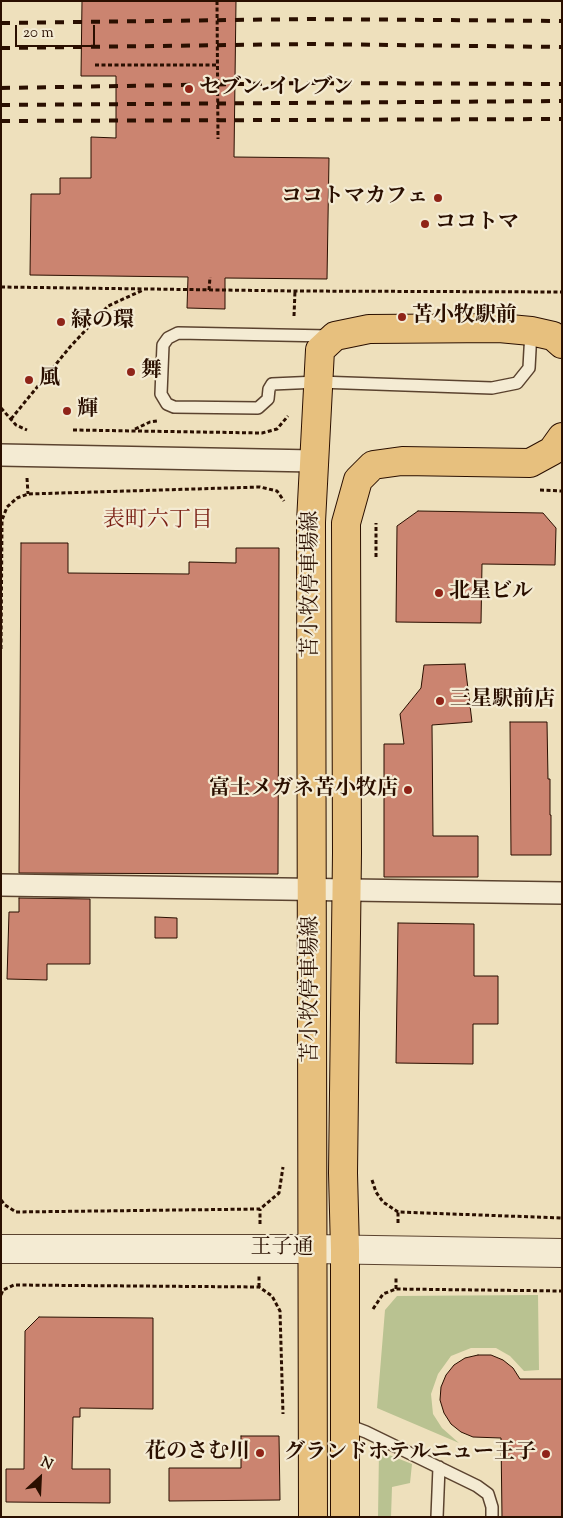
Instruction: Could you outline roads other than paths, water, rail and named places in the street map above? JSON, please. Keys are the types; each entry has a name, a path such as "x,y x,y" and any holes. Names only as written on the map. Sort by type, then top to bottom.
{"main road":[{"path":"335,336 369,329 499,328 552,335"},
{"name":"苫小牧停車場線","path":"313,1517 311,522 320,350 335,336"},
{"name":"苫小牧停車場線","path":"345,1517 346,1250 343,1174 346,890 346,523 358,480 373,465 402,461 530,463 552,451 562,436"}],"street":[{"path":"1,454 314,461"},
{"path":"1,885 562,893"},
{"name":"王子通","path":"1,1250 312,1249 562,1252"}],"lane":[{"path":"335,336 178,333 168,338 163,345 161,394 167,404 174,407 258,408 268,399 268,389 272,384 318,382 492,388 517,383 552,335"},
{"path":"346,1424 477,1486 488,1494 492,1507 492,1517"},
{"path":"437,1517 439,1467"}],"railway":[{"path":"1,23 309,19 562,21"},
{"path":"1,48 309,44 562,47"},
{"path":"1,88 300,83 562,84"},
{"path":"1,105 562,101"},
{"path":"1,121 562,119"}],"place":[{"name":"セブン-イレブン","path":"189,89"},
{"name":"ココトマカフェ","path":"438,198"},
{"name":"ココトマ","path":"425,224"},
{"name":"苫小牧駅前","path":"402,317"},
{"name":"緑の環","path":"61,322"},
{"name":"舞","path":"131,372"},
{"name":"風","path":"29,380"},
{"name":"輝","path":"67,411"},
{"name":"北星ビル","path":"439,593"},
{"name":"三星駅前店","path":"440,701"},
{"name":"富士メガネ苫小牧店","path":"408,790"},
{"name":"花のさむ川","path":"260,1453"},
{"name":"グランドホテルニュー王子","path":"546,1454"}],"district":[{"name":"表町六丁目","path":"158,522"}]}
